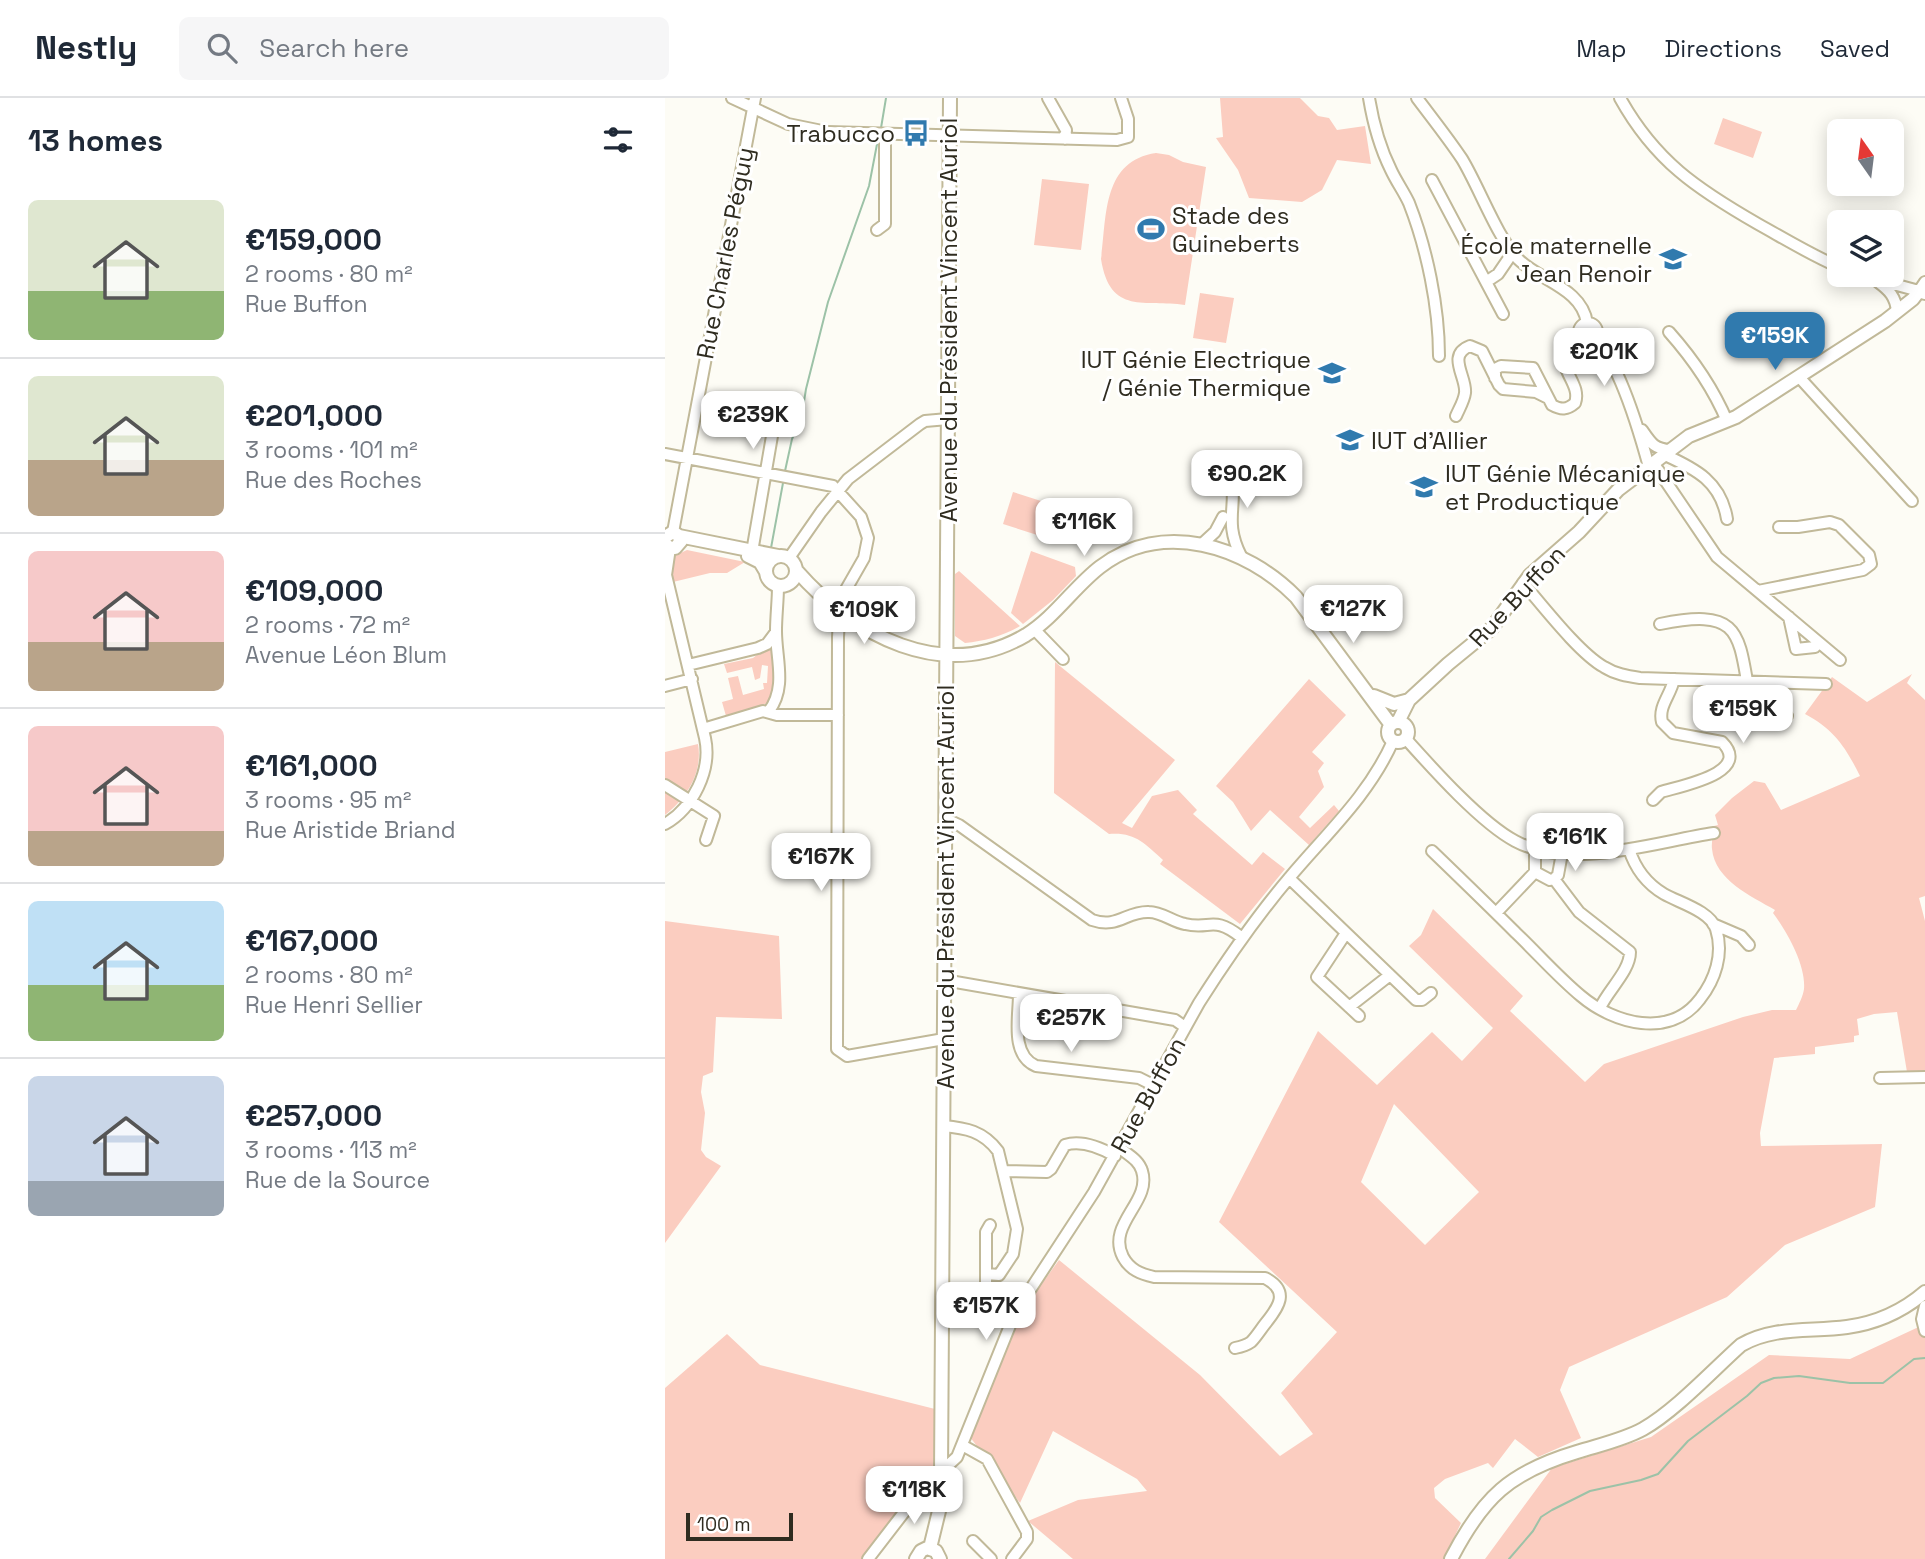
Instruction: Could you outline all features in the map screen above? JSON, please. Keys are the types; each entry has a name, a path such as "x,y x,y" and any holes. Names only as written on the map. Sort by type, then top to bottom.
{"main road":[{"name":"Avenue du Président Vincent Auriol","path":"930,1548 939,1511 941,1473 950,98"},
{"name":"Rue Buffon","path":"1399,731 1409,700 1492,628 1523,583 1579,532 1618,490 1689,436 1727,421 1799,377 1924,292"},
{"path":"670,539 752,552 807,582 840,610 883,638 907,649 946,654 989,649 1012,642 1034,629 1098,569 1123,553 1161,542 1202,544 1241,556 1281,582 1296,597 1399,731"},
{"path":"670,539 747,556 761,562 770,581 787,570"},
{"path":"766,572 769,562 787,570"},
{"path":"946,636 966,649 989,649"},
{"name":"Rue Buffon","path":"1399,731 1423,687"},
{"path":"1370,694 1394,704 1409,700"},
{"path":"1451,1559 1483,1506 1504,1486 1526,1471 1550,1460 1643,1429 1661,1417 1741,1345 1753,1338 1776,1331 1846,1327 1865,1323 1892,1314 1925,1292"},
{"path":"916,1559 921,1551 930,1548 936,1551 940,1559"}],"street":[{"path":"732,98 754,103 788,124 817,131 950,137 1124,140 1129,131 1121,98"},
{"path":"1048,98 1066,130 1065,139"},
{"path":"1369,98 1374,126 1389,166 1408,199 1414,216 1436,301 1439,356"},
{"path":"1417,98 1462,160 1513,252 1526,265 1570,293 1583,309 1587,323 1595,327 1597,333 1587,341 1580,337"},
{"path":"1619,98 1648,140 1679,173 1713,198 1827,261"},
{"name":"Rue Charles Péguy","path":"690,801 705,771 707,758 692,679 666,575 670,539 754,103"},
{"path":"877,230 885,224 885,134"},
{"path":"1432,180 1503,314"},
{"path":"1486,282 1498,274 1513,252"},
{"path":"1882,287 1892,295 1897,312"},
{"path":"1904,287 1924,292"},
{"path":"1456,416 1465,393 1458,365 1460,353 1467,347 1477,347 1503,389 1536,392 1548,398 1558,408 1570,407 1575,403 1577,391 1563,361 1565,353 1580,337 1580,328 1587,323"},
{"path":"1669,332 1705,378 1727,421"},
{"path":"1594,338 1608,356 1651,466 1717,557 1840,660"},
{"path":"1487,360 1501,366 1533,368 1548,398"},
{"path":"1495,378 1495,369 1501,366"},
{"path":"1799,377 1912,501"},
{"path":"769,711 778,700 776,632 787,570 821,512 848,479 920,424 947,419"},
{"path":"1636,423 1651,444 1712,485 1724,499 1727,519"},
{"path":"752,552 772,436"},
{"path":"665,454 828,484 861,517 868,538 864,558 840,610 839,620 837,1049 847,1056 944,1039"},
{"path":"1227,551 1223,517 1231,473 1231,529 1241,556"},
{"path":"1202,544 1215,532 1223,517"},
{"path":"1758,591 1863,570 1871,564 1869,555 1839,525 1830,522 1779,527"},
{"path":"1523,583 1589,656 1602,667 1618,674 1674,679 1826,684"},
{"path":"1789,617 1796,649 1815,647 1818,642"},
{"path":"1660,624 1688,618 1713,619 1731,628 1742,648 1754,709 1787,716"},
{"path":"1034,629 1063,659"},
{"path":"688,665 758,648 767,644 776,632"},
{"path":"665,686 692,679"},
{"path":"1653,800 1661,792 1722,772 1730,760 1730,753 1722,742 1673,733 1662,722 1661,709 1672,690 1674,679"},
{"path":"703,730 763,711 777,715 838,715"},
{"path":"1399,731 1501,832 1535,849 1562,853 1600,852 1714,833"},
{"name":"Rue Buffon","path":"868,1559 922,1489 957,1457 1015,1313 1117,1152 1185,1027 1241,937 1370,785 1399,731"},
{"path":"665,785 714,816 706,839"},
{"path":"665,824 675,818 690,801"},
{"path":"946,819 959,825 1092,920 1111,924 1140,912 1150,911 1186,925 1217,924 1241,937"},
{"path":"1496,913 1535,872 1535,849"},
{"path":"1629,849 1647,880 1662,893 1700,913 1713,924 1741,936 1749,944"},
{"path":"1432,851 1582,997 1600,1009 1639,1023 1658,1024 1681,1016 1700,999 1717,965 1718,941 1713,924"},
{"path":"1535,872 1550,880 1554,879 1558,875 1562,853"},
{"path":"1289,878 1416,1000 1422,1000 1431,993"},
{"path":"1554,879 1579,912 1630,952 1628,963 1600,1009"},
{"path":"1346,933 1317,977 1359,1016"},
{"path":"1349,1007 1389,975"},
{"path":"944,980 1175,1020 1185,1027"},
{"path":"1019,994 1019,1046 1023,1059 1028,1063 1139,1078 1153,1085"},
{"path":"1880,1077 1925,1077"},
{"path":"943,1126 977,1131 998,1150 1016,1219 1015,1245 1013,1254 999,1275 986,1274"},
{"path":"1004,1171 1047,1172 1065,1145 1070,1143 1100,1147 1135,1159 1143,1172 1140,1192 1121,1228 1120,1237 1120,1248 1131,1267 1154,1278 1265,1278 1278,1289 1278,1308 1250,1342 1235,1348"},
{"path":"986,1302 986,1231 990,1225"},
{"path":"1924,1325 1925,1306"},
{"path":"962,1445 987,1459 1027,1532 1027,1539 1012,1559"},
{"path":"973,1541 991,1559"}],"shaded area":[{"path":"1220,98 1300,98 1318,116 1329,118 1337,130 1365,126 1371,164 1337,160 1322,190 1302,202 1249,198 1238,170 1216,138 1223,137"},
{"path":"1723,118 1762,132 1753,158 1714,144"},
{"path":"1156,153 1206,167 1185,305 1143,303 1121,297 1112,289 1101,259 1107,209 1116,179 1125,167 1138,158"},
{"path":"1042,179 1089,184 1081,250 1034,245"},
{"path":"1200,293 1234,298 1226,343 1193,338"},
{"path":"1013,492 1066,509 1056,541 1003,524"},
{"path":"687,550 745,562 727,573 710,573 673,582 670,573 674,556"},
{"path":"1031,551 1075,567 1076,576 1053,600 1023,624 1011,613"},
{"path":"959,571 1020,626 1000,635 972,642 965,643 955,636 955,574"},
{"path":"774,641 773,696 768,703 726,716 722,702 733,699 728,678 738,676 743,695 764,689 768,666 762,665 760,678 755,680 752,667 727,673 724,664 753,658"},
{"path":"1055,662 1175,760 1122,823 1132,828 1152,796 1178,790 1197,810 1193,814 1252,865 1263,852 1285,869 1240,924 1160,864 1163,860 1144,844 1126,835 1109,834 1054,793"},
{"path":"1912,674 1907,683 1925,700 1925,896 1919,898 1925,921 1925,1072 1907,1072 1897,1012 1857,1019 1859,1035 1854,1036 1854,1042 1815,1047 1815,1054 1774,1058 1760,1133 1761,1146 1882,1144 1875,1207 1785,1245 1727,1297 1569,1367 1560,1390 1581,1438 1538,1457 1515,1439 1493,1468 1488,1463 1445,1479 1434,1488 1435,1498 1461,1523 1444,1559 1073,1559 1028,1521 1078,1500 1147,1491 1137,1479 1053,1431 1020,1503 970,1437 1020,1314 1059,1260 1200,1375 1280,1456 1313,1434 1281,1393 1337,1332 1219,1222 1318,1031 1377,1085 1432,1032 1462,1061 1493,1028 1409,946 1421,935 1433,909 1523,996 1510,1011 1585,1082 1604,1064 1743,1017 1772,1010 1796,1010 1801,1000 1804,980 1795,949 1773,913 1775,910 1745,893 1720,870 1712,849 1714,826 1718,825 1715,815 1754,781 1765,783 1781,810 1860,776 1838,740 1824,726 1805,714 1832,677 1867,702","holes":["1394,1104 1479,1192 1425,1245 1361,1182"]},
{"path":"1309,679 1346,715 1312,752 1324,763 1318,771 1324,787 1299,817 1310,828 1334,805 1339,811 1309,845 1270,810 1251,831 1233,802 1216,786"},
{"path":"698,744 698,765 692,784 680,801 665,815 665,752"},
{"path":"665,921 779,936 782,1019 716,1017 713,1072 703,1076 701,1092 705,1113 701,1150 706,1157 721,1166 665,1243"},
{"path":"1925,1324 1925,1559 1485,1559 1552,1468 1651,1437 1769,1355 1850,1359"},
{"path":"727,1334 760,1365 935,1409 934,1471 863,1559 665,1559 665,1388"}],"waterway":[{"path":"881,128 886,98"},
{"path":"785,471 792,439 801,420 828,302 869,186 878,139"},
{"path":"771,548 783,483"},
{"path":"1509,1559 1533,1531 1541,1517 1590,1491 1658,1474 1688,1441 1761,1383 1774,1378 1799,1376 1850,1383 1883,1383 1914,1359 1925,1358"}],"place":[{"name":"Trabucco","path":"916,133"},
{"name":"Stade des Guineberts","path":"1151,229"},
{"name":"École maternelle Jean Renoir","path":"1673,259"},
{"name":"IUT Génie Electrique / Génie Thermique","path":"1332,373"},
{"name":"IUT d'Allier","path":"1350,440"},
{"name":"IUT Génie Mécanique et Productique","path":"1424,487"}]}
